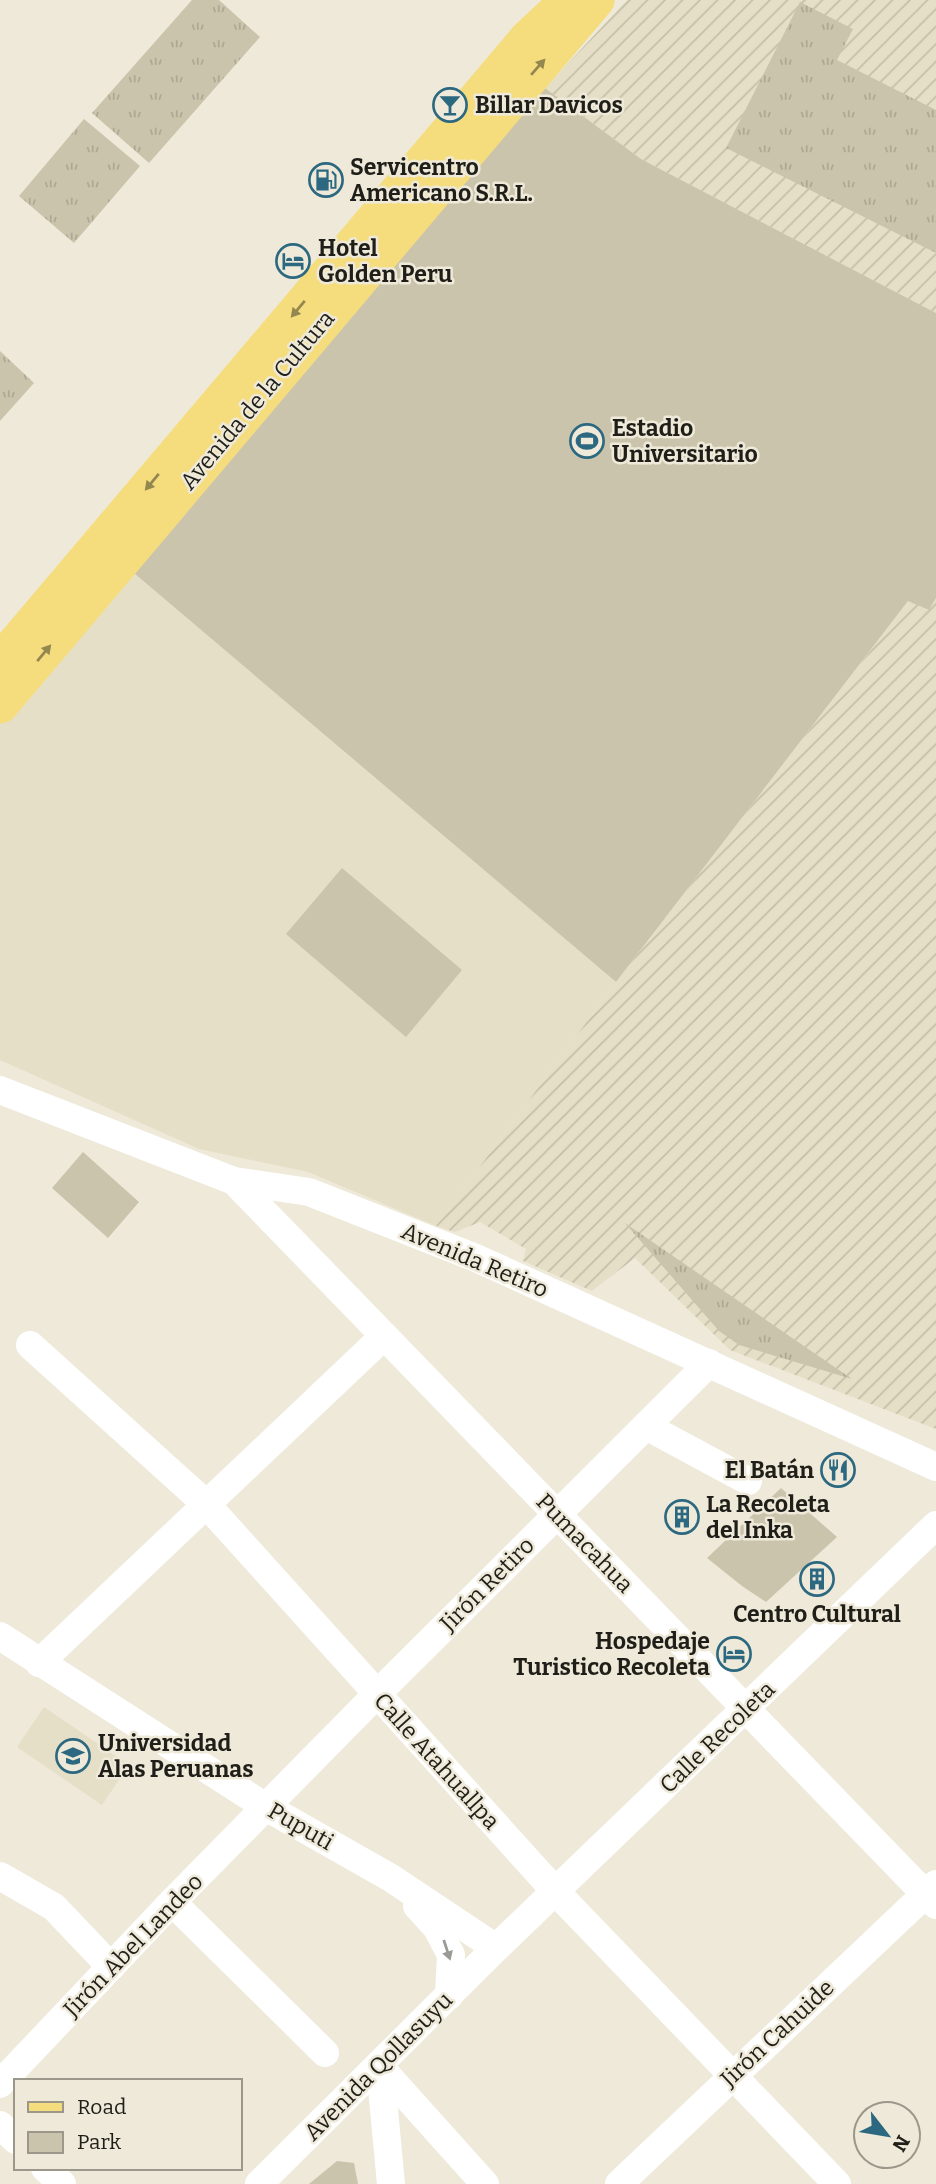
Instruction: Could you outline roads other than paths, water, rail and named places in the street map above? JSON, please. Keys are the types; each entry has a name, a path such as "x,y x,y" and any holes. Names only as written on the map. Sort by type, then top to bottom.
{"main road":[{"name":"Avenida de la Cultura","path":"0,705 527,38 583,2"},
{"name":"Avenida de la Cultura","path":"0,662 241,398"}],"street":[{"name":"Avenida Retiro","path":"0,1090 234,1181 309,1192 476,1258 936,1467"},
{"name":"Pumacahua","path":"234,1181 746,1709 933,1895"},
{"path":"39,1663 384,1336"},
{"name":"Calle Atahuallpa","path":"30,1345 206,1504 556,1892 837,2184"},
{"name":"Jirón Retiro","path":"267,1807 709,1363"},
{"path":"646,1426 748,1481"},
{"name":"Calle Recoleta","path":"496,1948 935,1529"},
{"name":"Puputi","path":"0,1636 267,1807 391,1878 496,1948"},
{"name":"Jirón Abel Landeo","path":"0,2084 172,1902 267,1807"},
{"path":"0,1875 54,1908 111,1967"},
{"name":"Puputi","path":"391,1878 437,1928 446,1943 451,1955 449,1996"},
{"name":"Jirón Cahuide","path":"619,2184 732,2075 933,1895"},
{"path":"172,1902 325,2053"},
{"name":"Avenida Qollasuyu","path":"259,2184 380,2067 496,1948"},
{"path":"380,2067 391,2184"},
{"path":"380,2067 485,2184"},
{"path":"0,2125 14,2138"},
{"path":"47,2170 62,2184"}],"place":[{"name":"Billar Davicos","path":"450,105"},
{"name":"Servicentro Americano S.R.L.","path":"326,180"},
{"name":"Hotel Golden Peru","path":"293,261"},
{"name":"Estadio Universitario","path":"587,441"},
{"name":"El Batán","path":"838,1470"},
{"name":"La Recoleta del Inka","path":"682,1517"},
{"name":"Centro Cultural","path":"817,1579"},
{"name":"Hospedaje Turistico Recoleta","path":"734,1654"},
{"name":"Universidad Alas Peruanas","path":"73,1756"}]}
